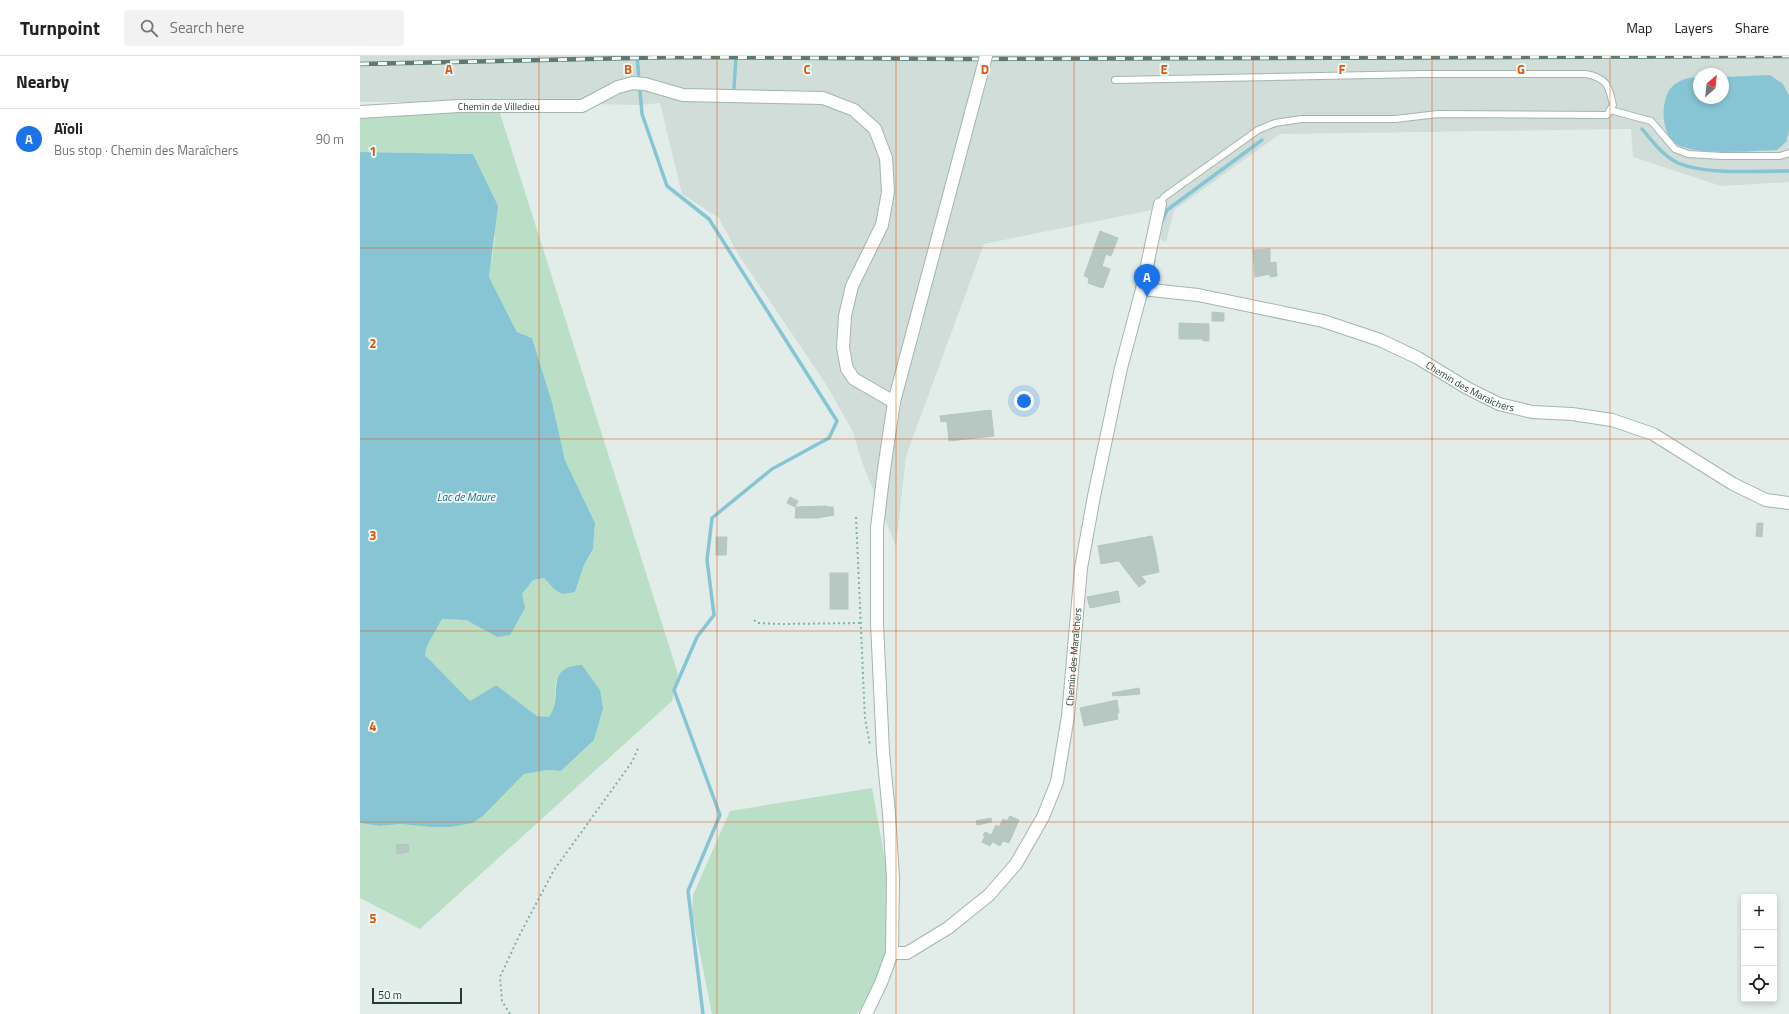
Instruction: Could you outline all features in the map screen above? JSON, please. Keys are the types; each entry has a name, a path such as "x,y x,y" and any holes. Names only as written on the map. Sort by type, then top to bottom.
{"street":[{"path":"866,1014 881,983 892,953 893,878 883,752 877,623 877,528 884,469 894,402 986,56"},
{"name":"Chemin de Villedieu","path":"360,112 459,106 582,106 618,87 639,84 684,95 823,98 854,110 875,129 886,158 888,192 882,225 852,286 845,316 843,348 847,369 854,379 894,402"},
{"name":"Chemin des Maraîchers","path":"892,953 907,953 948,928 990,895 1016,864 1044,817 1057,782 1068,716 1081,568 1094,496 1121,368 1142,289 1160,204"},
{"name":"Chemin des Maraîchers","path":"1142,289 1198,295 1323,321 1380,340 1418,358 1467,388 1498,404 1532,412 1572,414 1612,420 1653,434 1733,484 1766,500 1789,503"}],"lane":[{"path":"1115,80 1422,74 1586,74 1597,76 1610,88 1613,105 1607,115 1438,114 1395,119 1301,119 1275,123 1258,130 1164,197 1160,204"},
{"path":"1610,110 1651,121 1675,149 1688,154 1722,156 1780,156 1789,153"}],"path":[{"path":"856,517 865,719 870,749"},
{"path":"754,620 758,623 781,624 861,623"},
{"path":"510,1014 502,1001 500,977 519,936 554,870 632,762 639,746"}],"shaded area":[{"path":"360,56 1789,56 1789,182 1721,186 1633,157 1631,129 1280,134 1174,210 1166,242 1158,238 1152,210 984,244 906,456 896,546 863,465 853,432 826,384 738,254 719,218 682,194 660,103 640,105 506,102 360,102"}],"green space":[{"path":"498,107 678,674 672,701 420,929 360,898 360,823 379,826 401,824 451,827 483,816 524,774 548,770 561,771 594,740 556,680 554,710 549,717 537,716 496,685 470,701 425,655 427,646 442,619 466,620 497,637 522,594 533,580 544,578 554,589 575,592 584,565 593,549 595,523 565,460 552,402 532,338 517,332 489,277 495,238 473,154 360,152 360,117"},
{"path":"872,788 889,882 888,951 877,981 857,1014 712,1014 692,914 693,895 730,811"}],"water":[{"path":"1770,75 1783,84 1789,96 1789,130 1786,142 1777,150 1725,152 1697,150 1685,148 1676,144 1667,133 1664,117 1665,101 1667,94 1674,85 1680,81 1693,78 1693,104 1729,104 1729,77"},
{"name":"Lac de Maure","path":"360,152 473,154 498,206 489,277 517,332 532,338 552,402 565,460 595,523 593,549 584,565 575,592 562,594 554,589 544,578 533,580 522,594 525,608 510,635 497,637 466,620 442,619 427,646 425,655 470,701 496,685 537,716 549,717 555,701 558,677 562,671 570,667 582,665 600,690 603,708 594,740 561,771 548,770 524,774 483,816 472,823 451,827 401,824 379,826 360,823"}],"building":[{"path":"1100,231 1118,238 1111,256 1103,253 1098,268 1109,272 1105,283 1098,280 1096,286 1088,283 1089,278 1084,276"},
{"path":"1270,249 1270,263 1276,262 1277,276 1270,277 1270,274 1255,277 1253,250"},
{"path":"1103,253 1106,254 1102,266 1110,269 1109,272 1098,268"},
{"path":"1098,280 1105,283 1103,288 1096,286"},
{"path":"1212,312 1224,313 1224,321 1212,321"},
{"path":"1179,323 1209,324 1209,341 1203,341 1203,339 1189,339 1189,334 1179,334"},
{"path":"1179,334 1189,334 1189,339 1179,339"},
{"path":"991,410 994,436 949,441 947,421 941,422 940,416"},
{"path":"790,497 798,501 795,507 787,503"},
{"path":"796,507 833,507 834,515 818,518 795,518"},
{"path":"1757,523 1763,523 1762,537 1756,536"},
{"path":"1152,536 1156,554 1101,564 1098,546"},
{"path":"716,537 727,537 726,555 716,555"},
{"path":"1156,554 1159,572 1141,576 1135,568 1128,573 1119,561"},
{"path":"1135,568 1146,582 1139,587 1128,573"},
{"path":"830,573 848,573 848,609 830,609"},
{"path":"1118,591 1120,602 1090,608 1087,597"},
{"path":"1139,688 1140,694 1113,696 1112,693"},
{"path":"1117,700 1119,713 1117,713 1118,719 1084,726 1080,708"},
{"path":"1010,816 1019,820 1009,843 1003,841 1000,846 989,840 996,825 999,827 1003,819 1007,821"},
{"path":"991,818 992,822 977,825 976,821"},
{"path":"985,832 991,835 989,840 992,842 990,846 982,842"},
{"path":"408,844 409,852 397,854 396,845"}],"waterway":[{"path":"637,56 642,114 667,186 709,219 837,421 829,438 772,469 712,518 707,560 714,615 697,637 674,690 720,815 688,891 703,1014"},
{"path":"734,88 736,56"},
{"path":"1642,129 1667,156 1678,163 1689,167 1732,172 1789,171"},
{"path":"1161,223 1167,210 1262,140"},
{"path":"1150,283 1154,260"}],"railway":[{"path":"360,64 679,57 962,59 1789,56"}],"place":[{"name":"Aïoli","path":"1147,297"}]}
